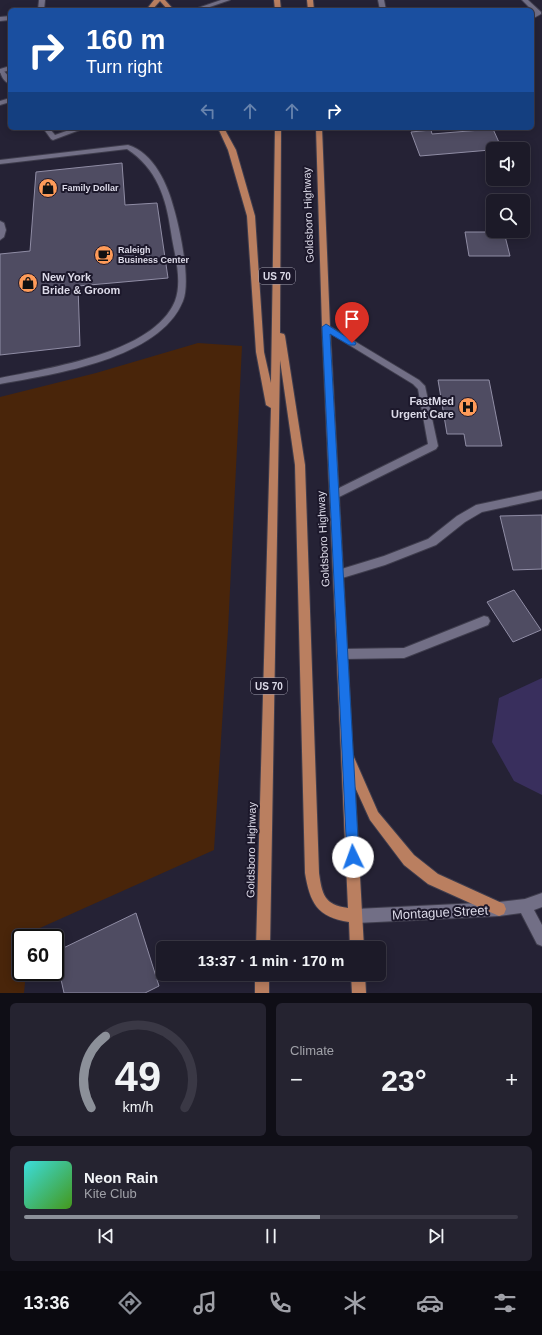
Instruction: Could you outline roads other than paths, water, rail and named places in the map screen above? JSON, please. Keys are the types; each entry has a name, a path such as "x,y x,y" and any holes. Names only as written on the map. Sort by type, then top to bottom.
{"main road":[{"path":"151,8 157,0"},
{"path":"162,0 169,8"},
{"path":"223,130 232,150 251,216 260,352 275,423"},
{"name":"Goldsboro Highway","path":"263,941 275,423 278,130"},
{"name":"Goldsboro Highway","path":"318,130 326,327 357,941"},
{"path":"277,306 300,471 312,873 318,900 325,908 335,914 356,916"},
{"path":"347,752 374,816 409,860 433,879 499,909"},
{"path":"262,981 262,993"},
{"path":"358,981 359,993"}],"street":[{"path":"201,8 227,0"},
{"path":"525,0 534,8"},
{"path":"534,8 539,13 534,16"},
{"path":"1,71 8,80"},
{"path":"48,130 54,138 76,130"},
{"path":"0,162 128,147 146,160 160,179 175,223 181,276 179,301 167,322 139,342 114,354 45,372 0,381"},
{"path":"0,222 2,230 0,237"},
{"path":"326,327 416,382 422,388 433,446 335,496"},
{"path":"339,574 385,560 432,542 461,519 480,508 542,495"},
{"path":"343,654 404,653 484,621"},
{"name":"Montague Street","path":"356,916 499,909 525,906 542,900"},
{"path":"525,906 542,939"}],"place":[{"name":"Family Dollar","path":"48,188"},
{"name":"Raleigh Business Center","path":"104,255"},
{"name":"New York Bride & Groom","path":"28,283"},
{"name":"FastMed Urgent Care","path":"468,407"}]}
